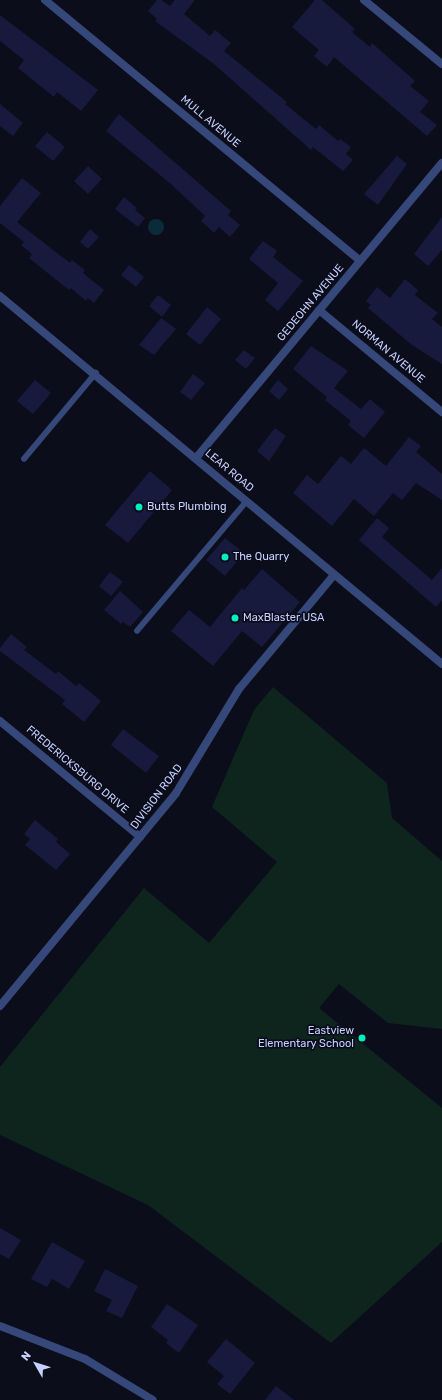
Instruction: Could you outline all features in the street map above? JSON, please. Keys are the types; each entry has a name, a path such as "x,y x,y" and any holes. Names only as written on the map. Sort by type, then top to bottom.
{"street":[{"name":"MULL AVENUE","path":"45,0 360,261"},
{"path":"364,0 442,64"},
{"name":"GEDEOHN AVENUE","path":"196,458 360,261 440,169"},
{"name":"LEAR ROAD","path":"0,296 96,373 334,575 442,664"},
{"name":"NORMAN AVENUE","path":"320,310 442,412"},
{"name":"DIVISION ROAD","path":"0,1006 189,776 240,689 334,575"},
{"name":"FREDERICKSBURG DRIVE","path":"0,720 140,837"},
{"path":"0,1326 85,1360 151,1399"}],"lane":[{"path":"24,459 96,373"},
{"path":"137,631 247,501"}],"green space":[{"path":"273,687 387,783 392,818 442,861 442,1029 388,1023 339,984 319,1008 442,1108 442,1242 331,1343 148,1205 0,1135 0,1067 144,888 209,943 277,862 212,807 254,710"}],"water":[{"path":"156,219 162,221 164,227 162,233 156,235 150,233 148,227 150,221"}],"building":[{"path":"157,0 161,0 170,6 175,0 195,0 184,14 210,36 215,30 231,43 224,51 287,102 285,104 316,129 319,125 338,141 340,139 351,147 346,154 353,160 343,171 313,147 311,150 214,64 155,21 157,19 148,11"},
{"path":"315,0 322,0 355,29 352,32 370,47 372,43 415,81 410,86 429,101 420,112 437,125 427,136 334,57 327,67 314,56 319,50 292,27"},
{"path":"0,15 98,90 81,111 57,92 54,97 18,68 24,60 0,41"},
{"path":"0,104 23,123 13,136 0,126"},
{"path":"119,114 231,211 228,215 240,225 230,237 219,227 214,233 201,221 205,216 171,184 106,131"},
{"path":"47,132 65,147 53,161 35,146"},
{"path":"397,156 407,164 378,205 364,194"},
{"path":"88,166 102,179 88,194 74,181"},
{"path":"22,178 41,193 17,222 70,263 72,260 85,270 83,273 104,290 94,303 88,298 86,301 71,288 69,290 29,258 32,254 21,245 24,242 0,223 0,206"},
{"path":"124,197 137,208 135,210 145,218 138,227 115,209"},
{"path":"442,217 442,250 428,266 414,254"},
{"path":"90,229 99,237 88,249 80,242"},
{"path":"263,241 277,251 273,257 303,281 278,311 265,300 278,283 249,259"},
{"path":"129,265 144,277 136,287 121,275"},
{"path":"405,279 418,290 415,295 438,313 432,319 442,327 442,364 412,345 368,308 371,305 366,301 377,287 390,298"},
{"path":"158,295 171,305 162,317 149,306"},
{"path":"207,307 221,319 200,345 186,334"},
{"path":"161,318 176,329 154,355 139,345"},
{"path":"311,346 348,371 334,388 361,409 370,399 385,412 364,438 348,425 351,421 325,400 327,397 293,369"},
{"path":"244,350 255,358 246,369 235,360"},
{"path":"193,374 205,383 191,400 180,392"},
{"path":"35,380 51,393 33,414 17,401"},
{"path":"278,380 288,389 279,400 269,391"},
{"path":"275,428 286,436 269,461 257,451"},
{"path":"409,437 421,446 416,452 442,474 442,500 416,483 402,500 393,493 374,516 354,499 332,526 293,493 307,475 318,484 341,456 351,464 364,448 386,466"},
{"name":"Butts Plumbing","path":"150,471 172,490 128,543 105,525"},
{"path":"377,518 389,528 382,537 432,580 442,568 442,600 436,607 359,540"},
{"name":"The Quarry","path":"225,538 244,553 225,576 206,560"},
{"name":"MaxBlaster USA","path":"262,569 300,602 262,647 242,631 213,666 171,631 189,610 210,627 242,588 244,590"},
{"path":"110,572 123,582 111,596 99,586"},
{"path":"120,591 143,612 130,627 123,622 121,624 104,610"},
{"path":"11,634 27,647 24,650 56,674 58,671 76,686 79,683 101,701 84,722 62,704 65,700 0,651 0,648"},
{"path":"123,729 159,756 146,773 111,745"},
{"path":"35,820 58,839 56,842 70,854 56,870 25,845 30,839 24,834"},
{"path":"0,1228 21,1240 9,1259 0,1254"},
{"path":"52,1242 85,1261 69,1289 52,1279 47,1287 31,1279"},
{"path":"105,1269 138,1286 122,1318 106,1311 112,1300 94,1291"},
{"path":"167,1304 198,1325 179,1353 166,1343 168,1340 151,1327"},
{"path":"226,1339 255,1363 230,1394 217,1384 224,1376 207,1362"},
{"path":"276,1386 294,1400 265,1400"}],"place":[{"name":"Butts Plumbing","path":"139,507"},
{"name":"The Quarry","path":"225,557"},
{"name":"MaxBlaster USA","path":"235,618"},
{"name":"Eastview Elementary School","path":"362,1038"}]}
